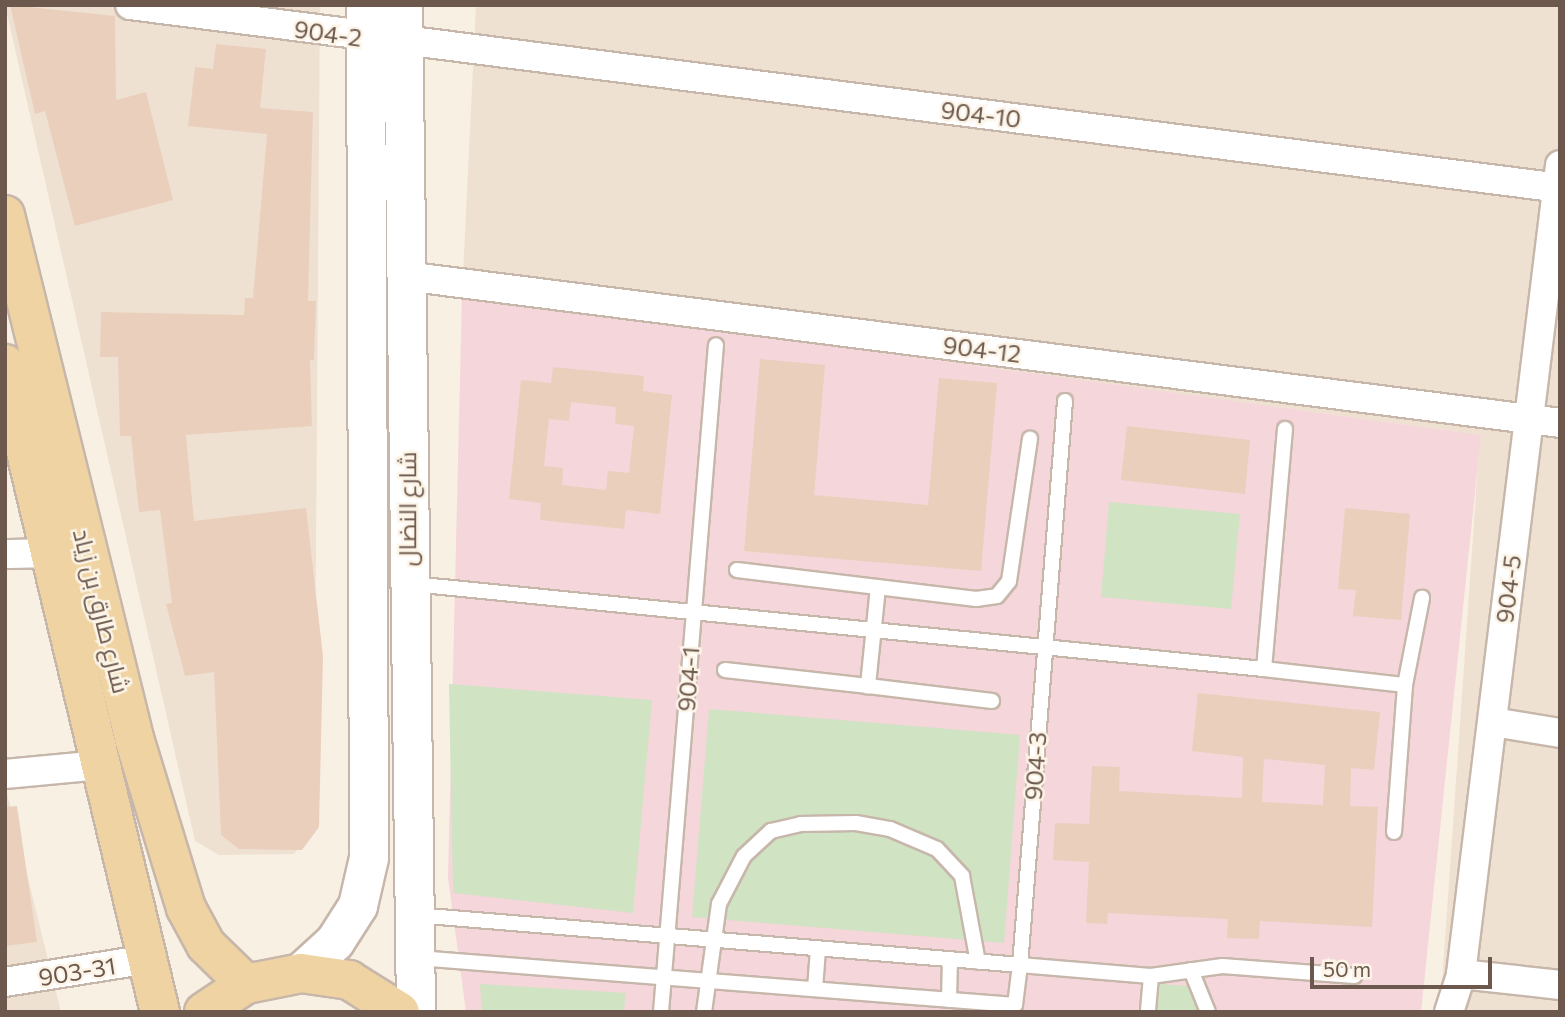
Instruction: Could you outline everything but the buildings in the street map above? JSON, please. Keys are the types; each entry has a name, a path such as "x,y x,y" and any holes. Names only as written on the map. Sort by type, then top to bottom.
{"main road":[{"name":"شارع النضال","path":"384,23 405,276 411,915 416,1012"},
{"name":"شارع النضال","path":"301,973 335,942 358,906 369,858 384,23"},
{"name":"شارع طارق بن زياد","path":"5,215 134,738 186,908 206,945 246,984"},
{"name":"شارع طارق بن زياد","path":"5,364 160,1012"},
{"path":"204,1012 246,984 301,973 349,980 400,1012"}],"street":[{"name":"904-2","path":"130,5 384,23"},
{"name":"904-10","path":"384,23 1559,180"},
{"name":"904-5","path":"1449,1012 1461,974 1527,418 1559,180"},
{"name":"904-12","path":"405,276 1560,423"},
{"path":"5,554 52,553"},
{"path":"1493,722 1560,733"},
{"path":"5,774 102,765"},
{"name":"903-31","path":"5,982 148,960"},
{"path":"1461,974 1560,985"}],"lane":[{"name":"904-1","path":"661,1012 716,345"},
{"name":"904-3","path":"949,1000 1015,1005 1065,401"},
{"path":"1264,669 1285,429"},
{"path":"737,570 976,599 997,596 1009,581 1030,439"},
{"path":"407,584 1405,685"},
{"path":"869,686 878,587"},
{"path":"1394,832 1405,685 1422,598"},
{"path":"725,670 992,701"},
{"path":"704,1012 719,904 744,856 771,831 856,822 890,829 937,849 962,877 978,962"},
{"path":"411,915 1151,976 1222,966 1355,976"},
{"path":"815,989 818,949"},
{"path":"413,957 949,1000 950,960"},
{"path":"1191,970 1208,1012"},
{"path":"1148,1012 1151,976"}],"shaded area":[{"path":"5,5 320,5 314,827 294,854 219,855 195,841"},
{"path":"476,5 1560,5 1560,1012 1440,1012 1480,435 462,295"},
{"path":"462,295 1481,435 1421,1012 466,1012 448,878"},
{"path":"5,785 61,1012 5,1012"}],"green space":[{"path":"1109,502 1240,514 1231,609 1101,597"},
{"path":"449,684 652,700 633,913 453,893"},
{"path":"709,709 1020,735 1004,943 692,917"},
{"path":"480,984 626,993 624,1012 482,1012"},
{"path":"1159,984 1189,986 1199,1012 1156,1012"}]}
